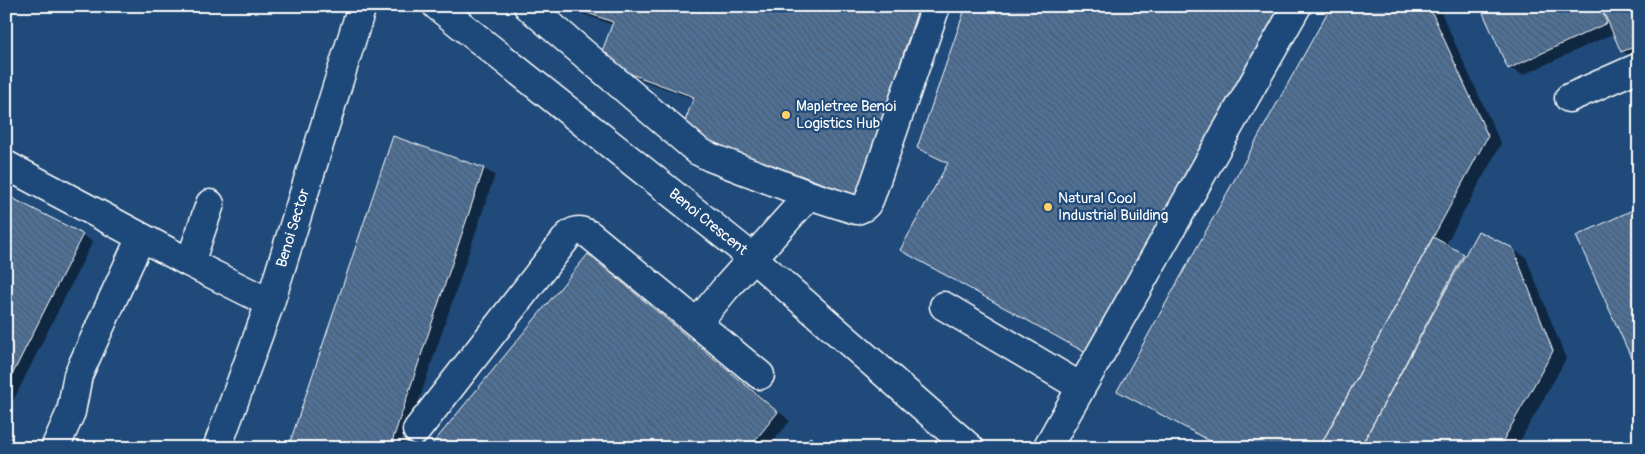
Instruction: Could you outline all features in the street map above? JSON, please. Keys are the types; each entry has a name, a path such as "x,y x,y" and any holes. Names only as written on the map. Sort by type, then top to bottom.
{"street":[{"name":"Benoi Sector","path":"217,448 270,303 362,6"},
{"name":"Benoi Crescent","path":"437,6 753,258 970,448"},
{"path":"528,6 698,151 809,195 856,210 863,209 868,204 936,6"},
{"path":"1046,448 1296,6"},
{"path":"1569,98 1639,67"},
{"path":"6,166 270,303"},
{"path":"697,323 809,195"},
{"path":"190,263 210,204"},
{"path":"417,430 568,236 574,231 582,230 590,235 760,375"},
{"path":"55,448 72,412 78,375 141,237"},
{"path":"944,306 1081,387"}],"building":[{"name":"Mapletree Benoi Logistics Hub","path":"568,6 919,6 857,196 681,132 694,97 598,62 613,22"},
{"name":"Natural Cool Industrial Building","path":"966,6 1287,6 1088,354 900,250 948,163 917,148"},
{"path":"1331,6 1429,6 1488,136 1319,448 1223,448 1117,391"},
{"path":"1480,6 1600,6 1607,23 1508,69"},
{"path":"1601,6 1639,6 1639,45 1621,52"},
{"path":"393,136 484,168 390,448 288,448"},
{"path":"6,195 83,234 6,387"},
{"path":"1639,207 1639,375 1576,236"},
{"path":"1478,231 1513,248 1553,351 1499,448 1360,448"},
{"path":"1433,237 1464,254 1360,448 1319,448"},
{"path":"588,254 778,412 749,448 429,448"},
{"path":"810,437 823,448 801,448"}],"place":[{"name":"Mapletree Benoi Logistics Hub","path":"786,115"},
{"name":"Natural Cool Industrial Building","path":"1048,207"}]}
